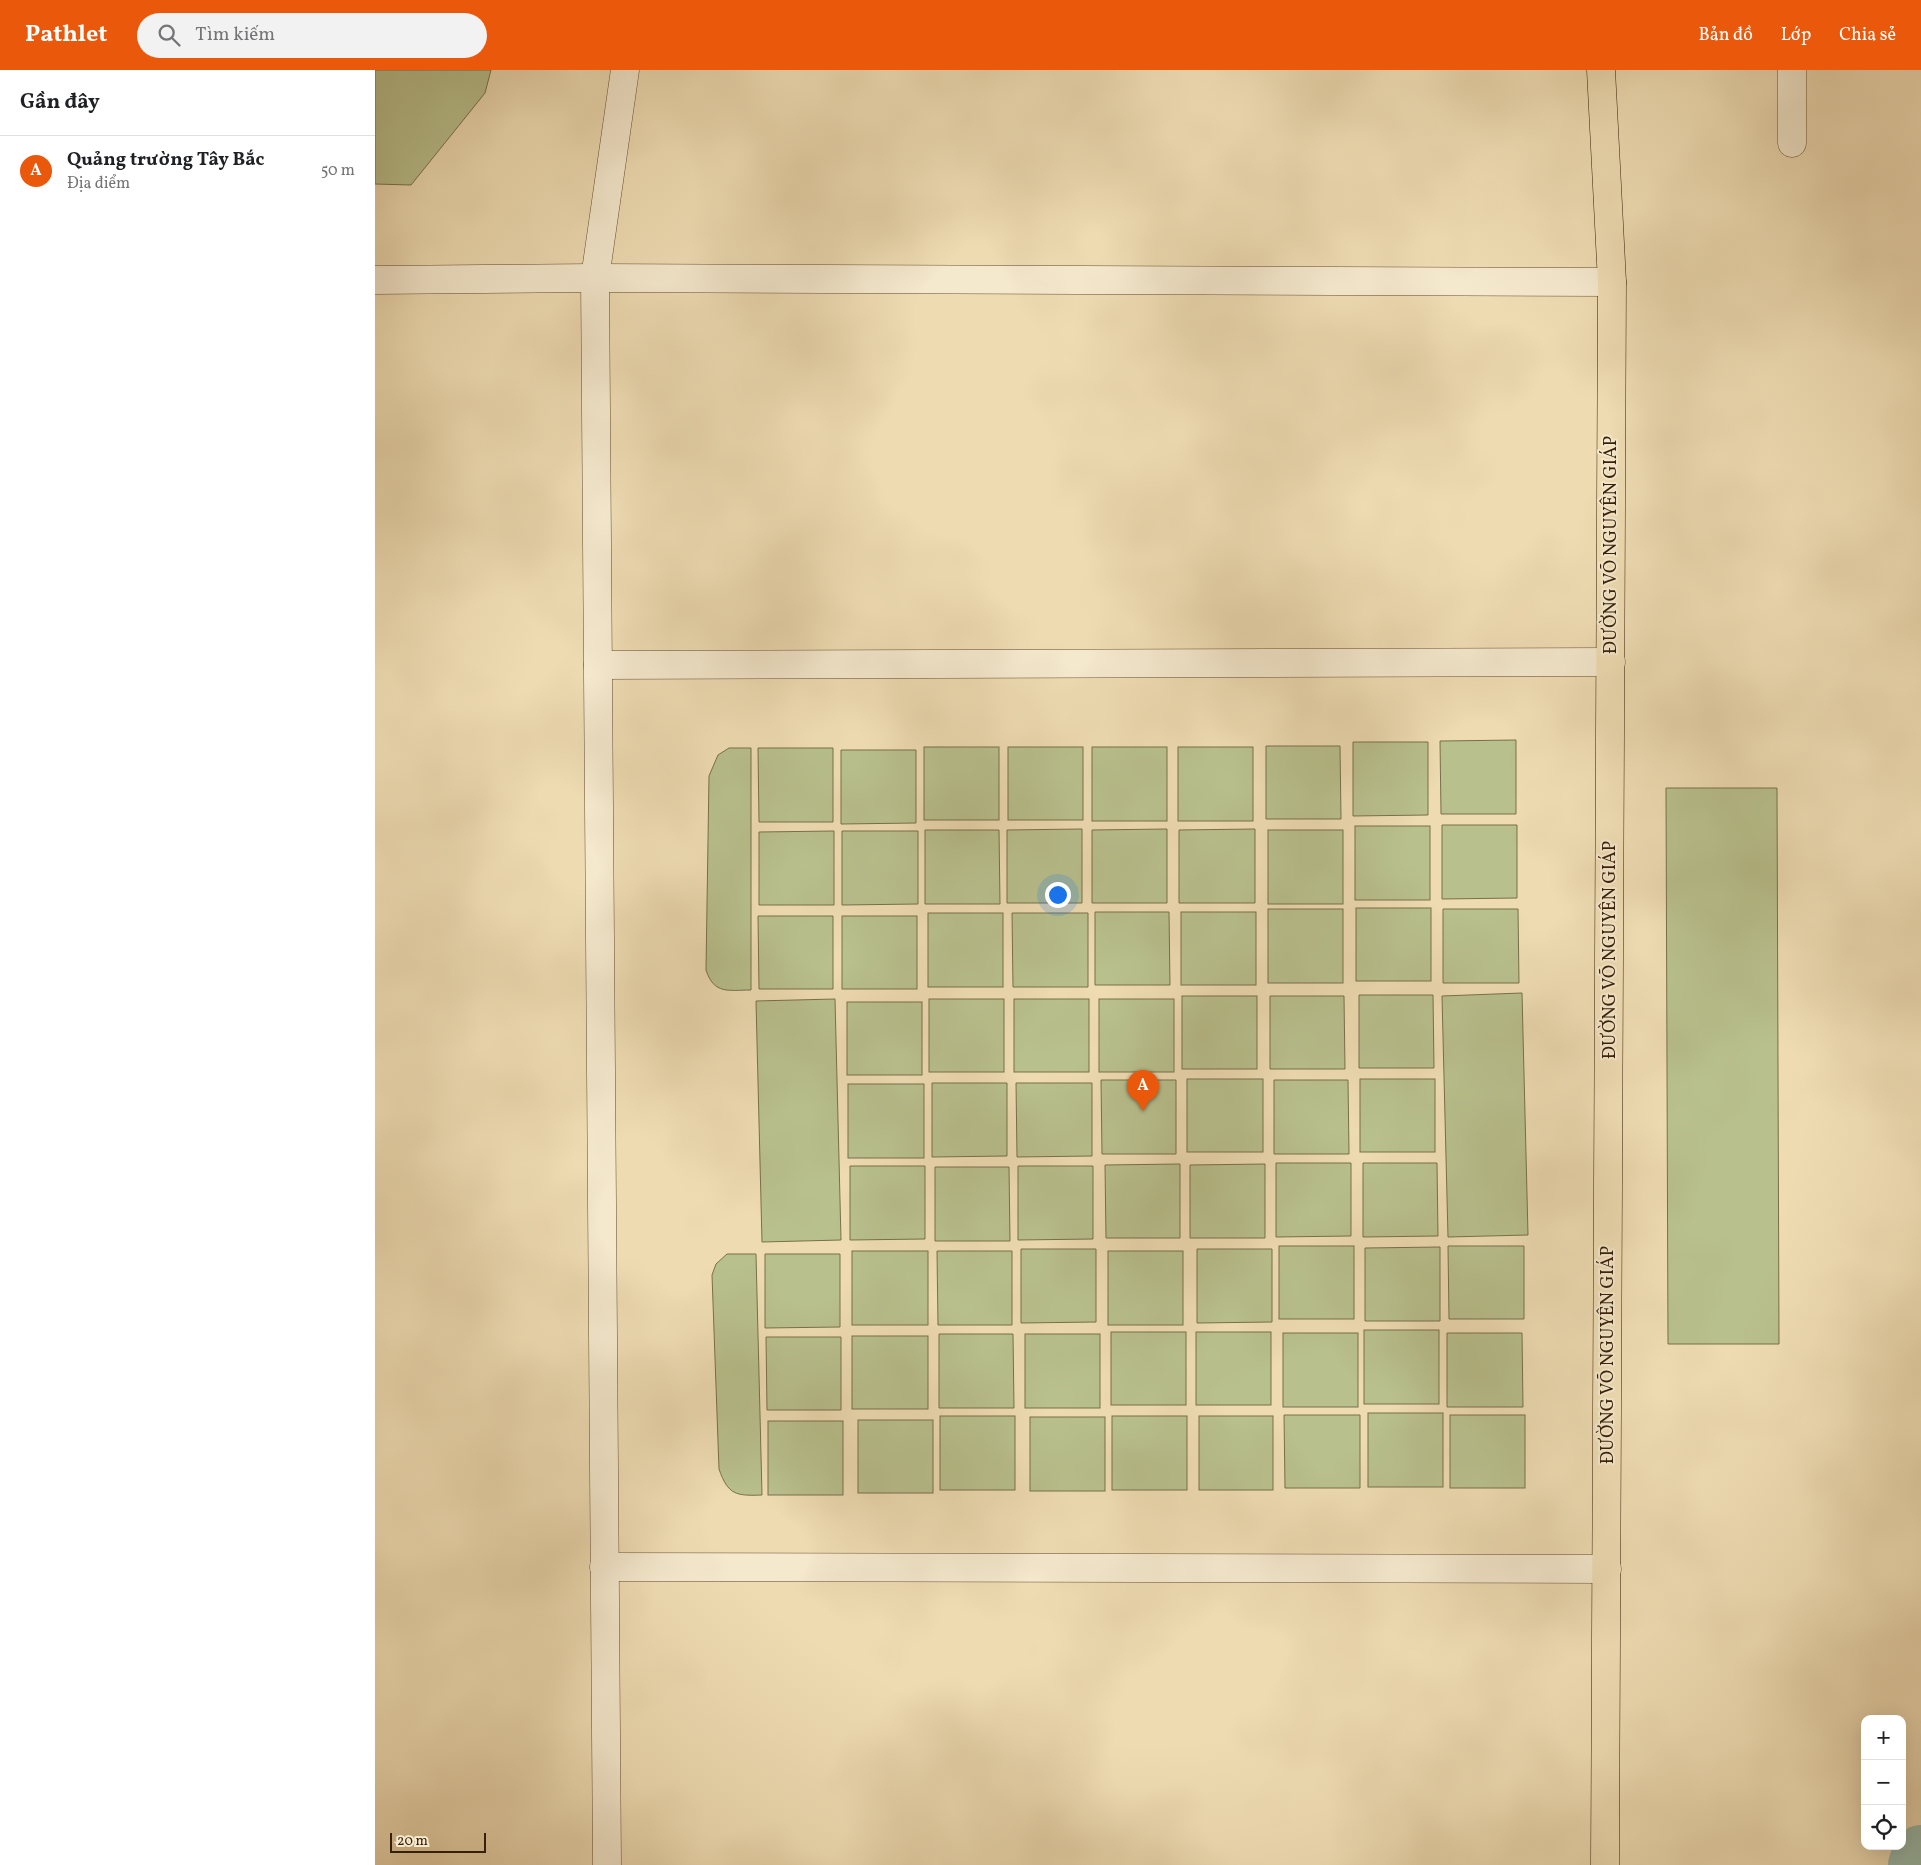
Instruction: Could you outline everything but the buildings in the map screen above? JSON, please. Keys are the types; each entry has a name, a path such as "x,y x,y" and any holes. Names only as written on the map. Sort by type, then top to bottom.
{"main road":[{"name":"ĐƯỜNG VÕ NGUYÊN GIÁP","path":"1601,70 1612,282 1605,1865"},
{"name":"ĐƯỜNG VÕ NGUYÊN GIÁP","path":"1589,1865 1605,1831"}],"street":[{"path":"607,1865 595,278 625,70"},
{"path":"1792,70 1792,143"},
{"path":"375,280 595,278 1612,282"},
{"path":"598,665 1611,662"},
{"path":"604,1567 1607,1570"}],"green space":[{"path":"375,70 491,70 485,93 411,185 375,184"},
{"path":"1516,740 1516,814 1441,814 1440,741"},
{"path":"1353,742 1428,742 1428,815 1353,816"},
{"path":"1266,746 1340,746 1341,819 1266,819"},
{"path":"924,747 999,747 999,820 924,820"},
{"path":"1008,747 1083,747 1083,820 1008,820"},
{"path":"1092,747 1167,747 1167,821 1092,821"},
{"path":"1178,747 1253,747 1253,821 1178,821"},
{"path":"729,748 751,748 751,990 729,990 718,987 713,984 706,970 709,776 718,755"},
{"path":"758,748 833,748 833,822 759,822"},
{"path":"841,750 916,750 916,823 841,824"},
{"path":"1666,788 1777,788 1779,1344 1668,1344"},
{"path":"1442,825 1517,825 1517,898 1442,899"},
{"path":"1355,826 1430,826 1430,900 1355,900"},
{"path":"1082,829 1082,903 1007,903 1007,830"},
{"path":"1167,829 1167,903 1092,903 1092,830"},
{"path":"1255,829 1255,903 1179,903 1179,830"},
{"path":"925,830 999,830 1000,904 925,904"},
{"path":"1268,830 1343,830 1343,904 1268,904"},
{"path":"834,831 834,905 759,905 759,832"},
{"path":"842,831 918,831 918,904 842,905"},
{"path":"1356,908 1431,908 1431,981 1356,981"},
{"path":"1268,909 1343,909 1343,983 1268,983"},
{"path":"1443,909 1518,909 1519,983 1443,983"},
{"path":"1095,912 1169,912 1170,985 1095,985"},
{"path":"1181,912 1256,912 1256,985 1181,985"},
{"path":"928,913 1003,913 1003,987 928,987"},
{"path":"1012,913 1088,913 1088,987 1013,987"},
{"path":"758,916 833,916 833,989 759,989"},
{"path":"842,916 917,916 917,989 842,989"},
{"path":"1522,993 1528,1235 1448,1237 1442,996"},
{"path":"1359,995 1433,995 1434,1068 1359,1068"},
{"path":"1182,996 1257,996 1257,1069 1182,1069"},
{"path":"1270,996 1344,996 1345,1069 1270,1069"},
{"path":"835,999 841,1240 762,1242 756,1001"},
{"path":"929,999 1004,999 1004,1072 929,1072"},
{"path":"1014,999 1089,999 1089,1072 1014,1072"},
{"path":"1099,999 1174,999 1174,1072 1099,1072"},
{"path":"847,1002 922,1002 922,1075 847,1075"},
{"path":"1187,1079 1263,1079 1263,1152 1187,1152"},
{"path":"1360,1079 1435,1079 1435,1152 1360,1152"},
{"path":"1101,1080 1176,1080 1176,1154 1102,1154"},
{"path":"1274,1080 1348,1080 1349,1154 1274,1154"},
{"path":"932,1083 1007,1083 1007,1156 932,1157"},
{"path":"1016,1083 1092,1083 1092,1156 1017,1157"},
{"path":"848,1084 924,1084 924,1158 848,1158"},
{"path":"1276,1163 1351,1163 1351,1236 1276,1237"},
{"path":"1363,1163 1437,1163 1438,1236 1363,1237"},
{"path":"1180,1164 1180,1238 1106,1238 1105,1165"},
{"path":"1265,1164 1265,1238 1190,1238 1190,1165"},
{"path":"850,1166 925,1166 925,1239 850,1240"},
{"path":"1018,1166 1093,1166 1093,1239 1018,1240"},
{"path":"935,1167 1009,1167 1010,1241 935,1241"},
{"path":"1279,1246 1354,1246 1354,1319 1279,1319"},
{"path":"1448,1246 1524,1246 1524,1319 1449,1319"},
{"path":"1440,1247 1440,1321 1365,1321 1365,1248"},
{"path":"1021,1249 1096,1249 1096,1322 1021,1323"},
{"path":"1197,1249 1272,1249 1272,1322 1197,1323"},
{"path":"852,1251 928,1251 928,1325 852,1325"},
{"path":"937,1251 1012,1251 1012,1325 938,1325"},
{"path":"1108,1251 1183,1251 1183,1325 1108,1325"},
{"path":"727,1254 756,1254 762,1495 746,1495 734,1492 722,1478 719,1469 712,1275 716,1264"},
{"path":"765,1254 840,1254 840,1327 765,1328"},
{"path":"1364,1330 1439,1330 1439,1404 1364,1404"},
{"path":"1111,1332 1186,1332 1186,1405 1111,1405"},
{"path":"1196,1332 1271,1332 1271,1405 1196,1405"},
{"path":"1283,1333 1358,1333 1358,1407 1283,1407"},
{"path":"1447,1333 1522,1333 1523,1407 1447,1407"},
{"path":"939,1334 1013,1334 1014,1408 939,1408"},
{"path":"1025,1334 1100,1334 1100,1408 1025,1408"},
{"path":"852,1336 928,1336 928,1409 852,1409"},
{"path":"766,1337 841,1337 841,1410 767,1410"},
{"path":"1368,1413 1443,1413 1443,1487 1368,1487"},
{"path":"1284,1415 1360,1415 1360,1488 1285,1488"},
{"path":"1450,1415 1525,1415 1525,1488 1450,1488"},
{"path":"940,1416 1015,1416 1015,1490 940,1490"},
{"path":"1112,1416 1187,1416 1187,1490 1112,1490"},
{"path":"1199,1416 1273,1416 1273,1490 1199,1490"},
{"path":"1030,1417 1105,1417 1105,1491 1030,1491"},
{"path":"858,1420 933,1420 933,1493 858,1493"},
{"path":"768,1421 843,1421 843,1495 768,1495"}],"waterway":[{"path":"1917,1865 1921,1854"}],"place":[{"name":"Quảng trường Tây Bắc","path":"1143,1111"}]}
